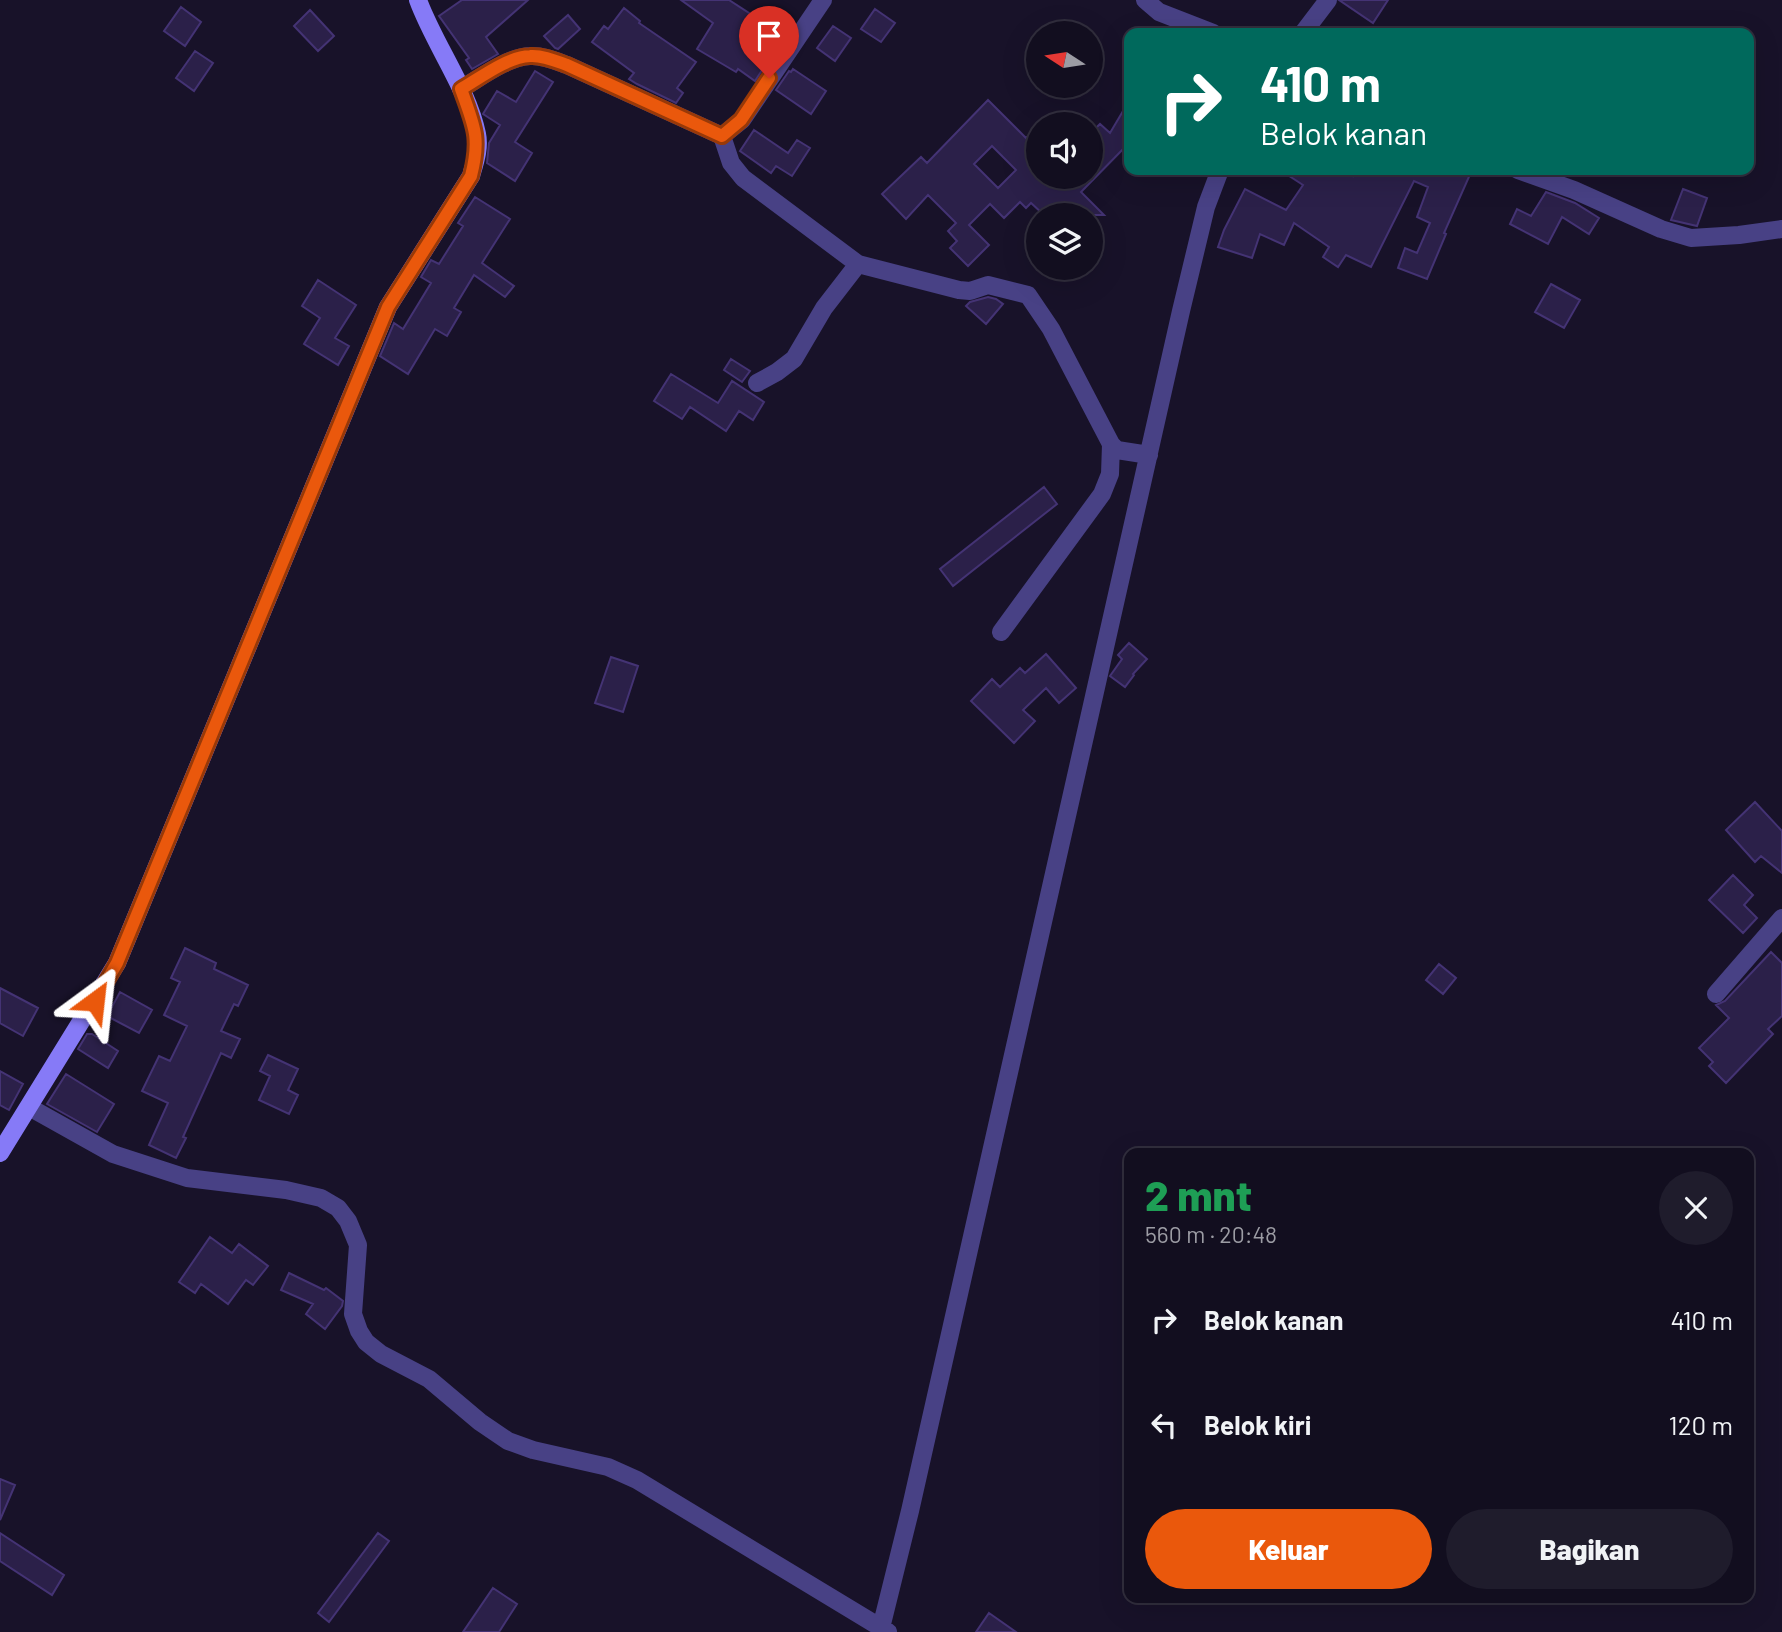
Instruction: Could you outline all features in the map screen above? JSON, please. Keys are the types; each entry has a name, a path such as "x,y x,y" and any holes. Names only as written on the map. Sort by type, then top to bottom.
{"street":[{"path":"0,1153 117,963 388,307 471,176 477,153 477,134 461,89 427,24 418,0"},
{"path":"722,136 741,120 823,0"},
{"path":"1145,0 1159,12 1200,28"},
{"path":"1307,28 1328,0"},
{"path":"461,89 499,66 530,56 567,65 722,136 732,163 743,178 858,264 959,290 970,291 988,285 1028,295 1051,329 1111,444 1117,450 1149,455"},
{"path":"29,1107 113,1154 187,1178 286,1190 321,1198 338,1208 348,1221 358,1245 353,1314 366,1342 381,1354 429,1379 480,1422 508,1441 533,1450 608,1467 637,1480 883,1630 1206,206 1218,175"},
{"path":"1531,175 1574,190 1661,229 1691,238 1782,229"},
{"path":"757,383 794,359 824,308 858,264"},
{"path":"1001,632 1102,494 1110,474 1111,444"},
{"path":"1716,994 1782,918"}],"building":[{"path":"462,0 528,0 486,37 498,54 472,69 466,60 469,58 439,16"},
{"path":"681,0 729,0 766,24 753,46 770,58 755,81 738,69 736,72 697,49 713,23"},
{"path":"1339,0 1388,0 1373,23"},
{"path":"181,7 201,22 185,46 164,31"},
{"path":"624,8 640,21 639,23 696,62 677,88 683,93 676,103 629,79 634,73 592,42 604,26 608,29"},
{"path":"875,9 895,23 881,42 861,29"},
{"path":"310,10 334,36 318,51 294,26"},
{"path":"568,15 580,29 558,49 555,48 544,36"},
{"path":"833,26 851,38 835,61 817,48"},
{"path":"195,51 213,63 194,91 176,78"},
{"path":"793,69 826,91 811,114 776,90"},
{"path":"535,71 553,82 515,142 532,153 515,181 487,163 489,143 500,125 483,114 497,91 516,102"},
{"path":"988,100 1026,138 1026,189 1084,189 1081,192 1092,203 1026,203 1026,208 1020,202 1004,218 990,204 969,225 989,245 968,266 950,248 957,241 948,231 956,223 928,195 906,219 882,194 921,157 927,163","holes":["992,146 1016,170 998,188 974,164"]},
{"path":"1124,109 1124,148 1103,170 1103,127 1110,133"},
{"path":"754,130 788,153 797,140 810,148 792,176 776,166 771,173 740,151"},
{"path":"1288,175 1470,175 1427,279 1398,268 1405,248 1417,253 1430,223 1417,217 1428,187 1414,181 1371,267 1346,255 1338,267 1323,257 1329,247 1294,223 1284,245 1260,234 1252,258 1218,247 1245,189 1286,210 1303,185"},
{"path":"1683,189 1707,198 1697,226 1671,220"},
{"path":"1546,192 1575,203 1599,218 1589,234 1562,217 1548,244 1510,224 1517,209 1531,216"},
{"path":"475,197 510,219 482,263 514,286 505,297 474,275 454,308 461,312 447,336 435,329 408,374 380,356 394,323 403,329 431,283 421,277 431,260 439,264 463,226 458,223"},
{"path":"318,280 356,305 335,338 349,346 338,365 304,344 320,318 302,306"},
{"path":"1551,284 1580,300 1564,328 1535,312"},
{"path":"988,297 1003,304 986,324 966,306 970,302"},
{"path":"731,359 750,371 742,382 724,370"},
{"path":"671,374 718,403 732,381 764,402 753,420 739,411 726,431 690,407 682,419 654,401"},
{"path":"1044,487 1057,504 953,586 940,569"},
{"path":"1129,643 1147,659 1125,687 1110,676 1122,659 1118,655"},
{"path":"1046,654 1076,688 1059,703 1046,688 1023,710 1035,721 1014,743 971,701 992,679 1000,687 1020,668 1025,673"},
{"path":"611,657 638,666 623,712 595,703"},
{"path":"1755,802 1782,831 1782,873 1761,856 1755,862 1726,830"},
{"path":"1733,875 1753,895 1744,905 1757,918 1743,933 1709,900"},
{"path":"185,948 216,963 214,969 248,985 238,1006 234,1004 221,1031 240,1039 231,1058 221,1053 176,1158 149,1145 168,1103 142,1091 159,1056 170,1061 187,1026 164,1015 180,982 171,978"},
{"path":"1771,952 1782,963 1782,1016 1768,1029 1773,1034 1726,1083 1709,1066 1713,1062 1699,1048 1729,1018 1716,1005 1725,1001"},
{"path":"1439,964 1456,978 1443,994 1426,980"},
{"path":"0,988 38,1008 23,1036 0,1023"},
{"path":"120,992 152,1010 139,1033 107,1016"},
{"path":"87,1034 92,1034 118,1051 108,1068 78,1049"},
{"path":"268,1055 298,1069 288,1090 298,1095 289,1114 259,1100 270,1076 260,1071"},
{"path":"0,1071 23,1084 9,1110 0,1105"},
{"path":"66,1074 114,1104 97,1132 47,1104"},
{"path":"210,1237 232,1253 239,1244 268,1266 253,1285 246,1280 228,1304 201,1284 195,1293 179,1282"},
{"path":"289,1273 324,1290 326,1288 343,1301 325,1329 306,1314 313,1304 281,1290"},
{"path":"0,1479 15,1485 0,1520"},
{"path":"0,1533 64,1575 52,1595 0,1561"},
{"path":"378,1533 389,1541 329,1622 318,1613"},
{"path":"493,1588 517,1604 499,1632 463,1632"},
{"path":"989,1613 1016,1632 976,1632"}],"route":[{"path":"95,1001 117,963 388,307 471,176 477,153 477,134 461,89 499,66 530,56 547,59 567,65 722,136 741,120 769,78"}]}
